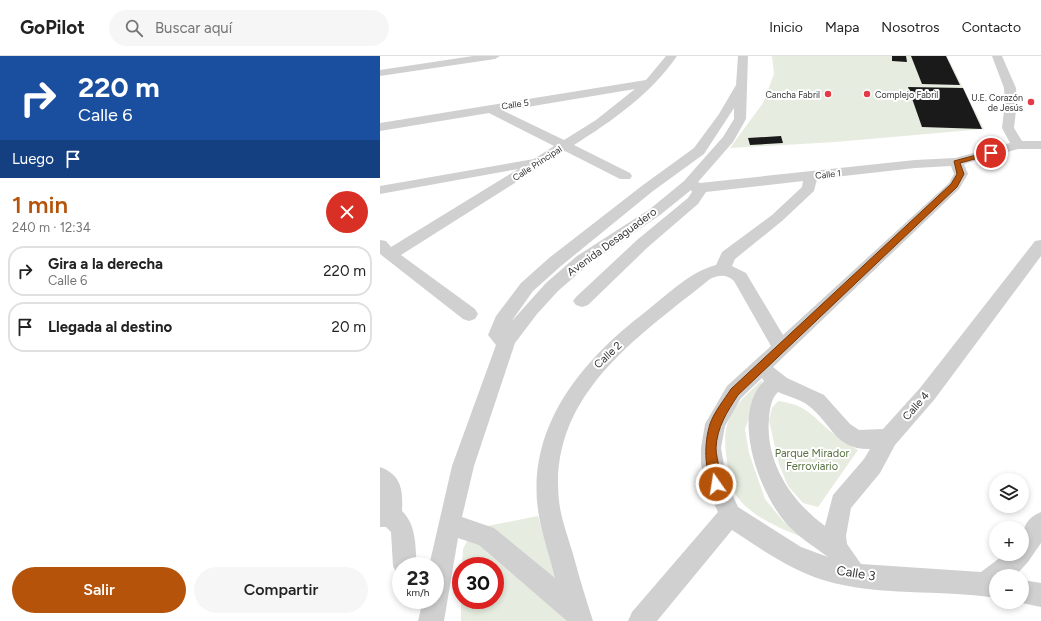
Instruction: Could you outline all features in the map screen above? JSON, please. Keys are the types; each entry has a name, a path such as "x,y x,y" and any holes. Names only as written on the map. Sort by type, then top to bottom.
{"street":[{"path":"380,73 495,56"},
{"name":"Calle Principal","path":"385,250 540,161 600,123 650,83 672,56"},
{"name":"Avenida Desaguadero","path":"442,557 463,466 507,340 531,309 552,287 583,260 694,186 728,139 740,119 743,56"},
{"path":"997,56 1010,88 1011,102 1008,117 1008,128 1018,145"},
{"path":"507,340 501,339 496,335 502,321 527,287 555,262 648,188 699,151 725,114 742,82"},
{"name":"Calle 5","path":"380,127 488,108 650,83"},
{"path":"488,108 624,176"},
{"name":"Calle 1","path":"694,186 811,176 915,164 956,162 1018,145 1041,145"},
{"path":"380,190 540,161"},
{"path":"640,621 730,515 716,484 712,464 711,448 715,424 734,392 954,186 961,174 956,162"},
{"path":"811,176 810,188 777,218 728,256 723,268 730,270 740,277 774,354 769,374 775,383 817,401 841,429 854,438 868,440 888,438"},
{"path":"582,301 650,236 691,203 697,196 694,186"},
{"name":"Calle 4","path":"836,549 834,536 841,503 872,466 888,438 927,394 1041,245"},
{"path":"385,250 469,314"},
{"name":"Calle 2","path":"581,618 554,531 548,500 549,466 556,428 574,393 594,367 621,342 704,275 723,268"},
{"path":"775,383 765,393 758,426 761,448 770,479 793,514 836,549 855,575"},
{"path":"380,477 392,491 385,516 402,527 404,557"},
{"name":"Calle 3","path":"730,515 793,556 824,568 855,575 989,585"},
{"path":"1029,540 1041,523"},
{"path":"449,524 486,536 581,618"},
{"path":"1007,569 1014,561"},
{"path":"1029,593 1041,596"},
{"name":"Avenida Desaguadero","path":"431,621 433,609"}],"green space":[{"name":"Complejo Fabril","path":"772,56 947,56 984,129 835,142 730,148 763,103 774,74"},
{"name":"Parque Mirador Ferroviario","path":"763,379 745,429 749,453 765,499 784,522 817,543 768,522 757,515 746,507 738,498 731,484 728,474 725,446 728,423 737,405"},
{"name":"Parque Mirador Ferroviario","path":"778,401 804,409 838,437 858,450 818,507 803,503 788,486 779,464 769,421 772,408"},
{"path":"538,516 556,579 477,528"},
{"path":"470,535 502,557 463,557 463,549"},
{"path":"504,559 552,592 567,621 461,621 461,609 504,609"}],"building":[{"path":"892,56 906,56 907,62 892,61"},
{"path":"911,56 946,56 960,85 922,84"},
{"path":"908,87 963,88 982,129 922,127"},
{"path":"781,136 783,143 750,145 748,138"}],"place":[{"name":"Cancha Fabril","path":"828,94"},
{"name":"Complejo Fabril","path":"867,94"},
{"name":"U.E. Corazón de Jesús","path":"1031,102"}],"route":[{"path":"716,484 712,464 711,448 715,424 734,392 954,186 961,174 959,166 956,162 991,153"}]}
